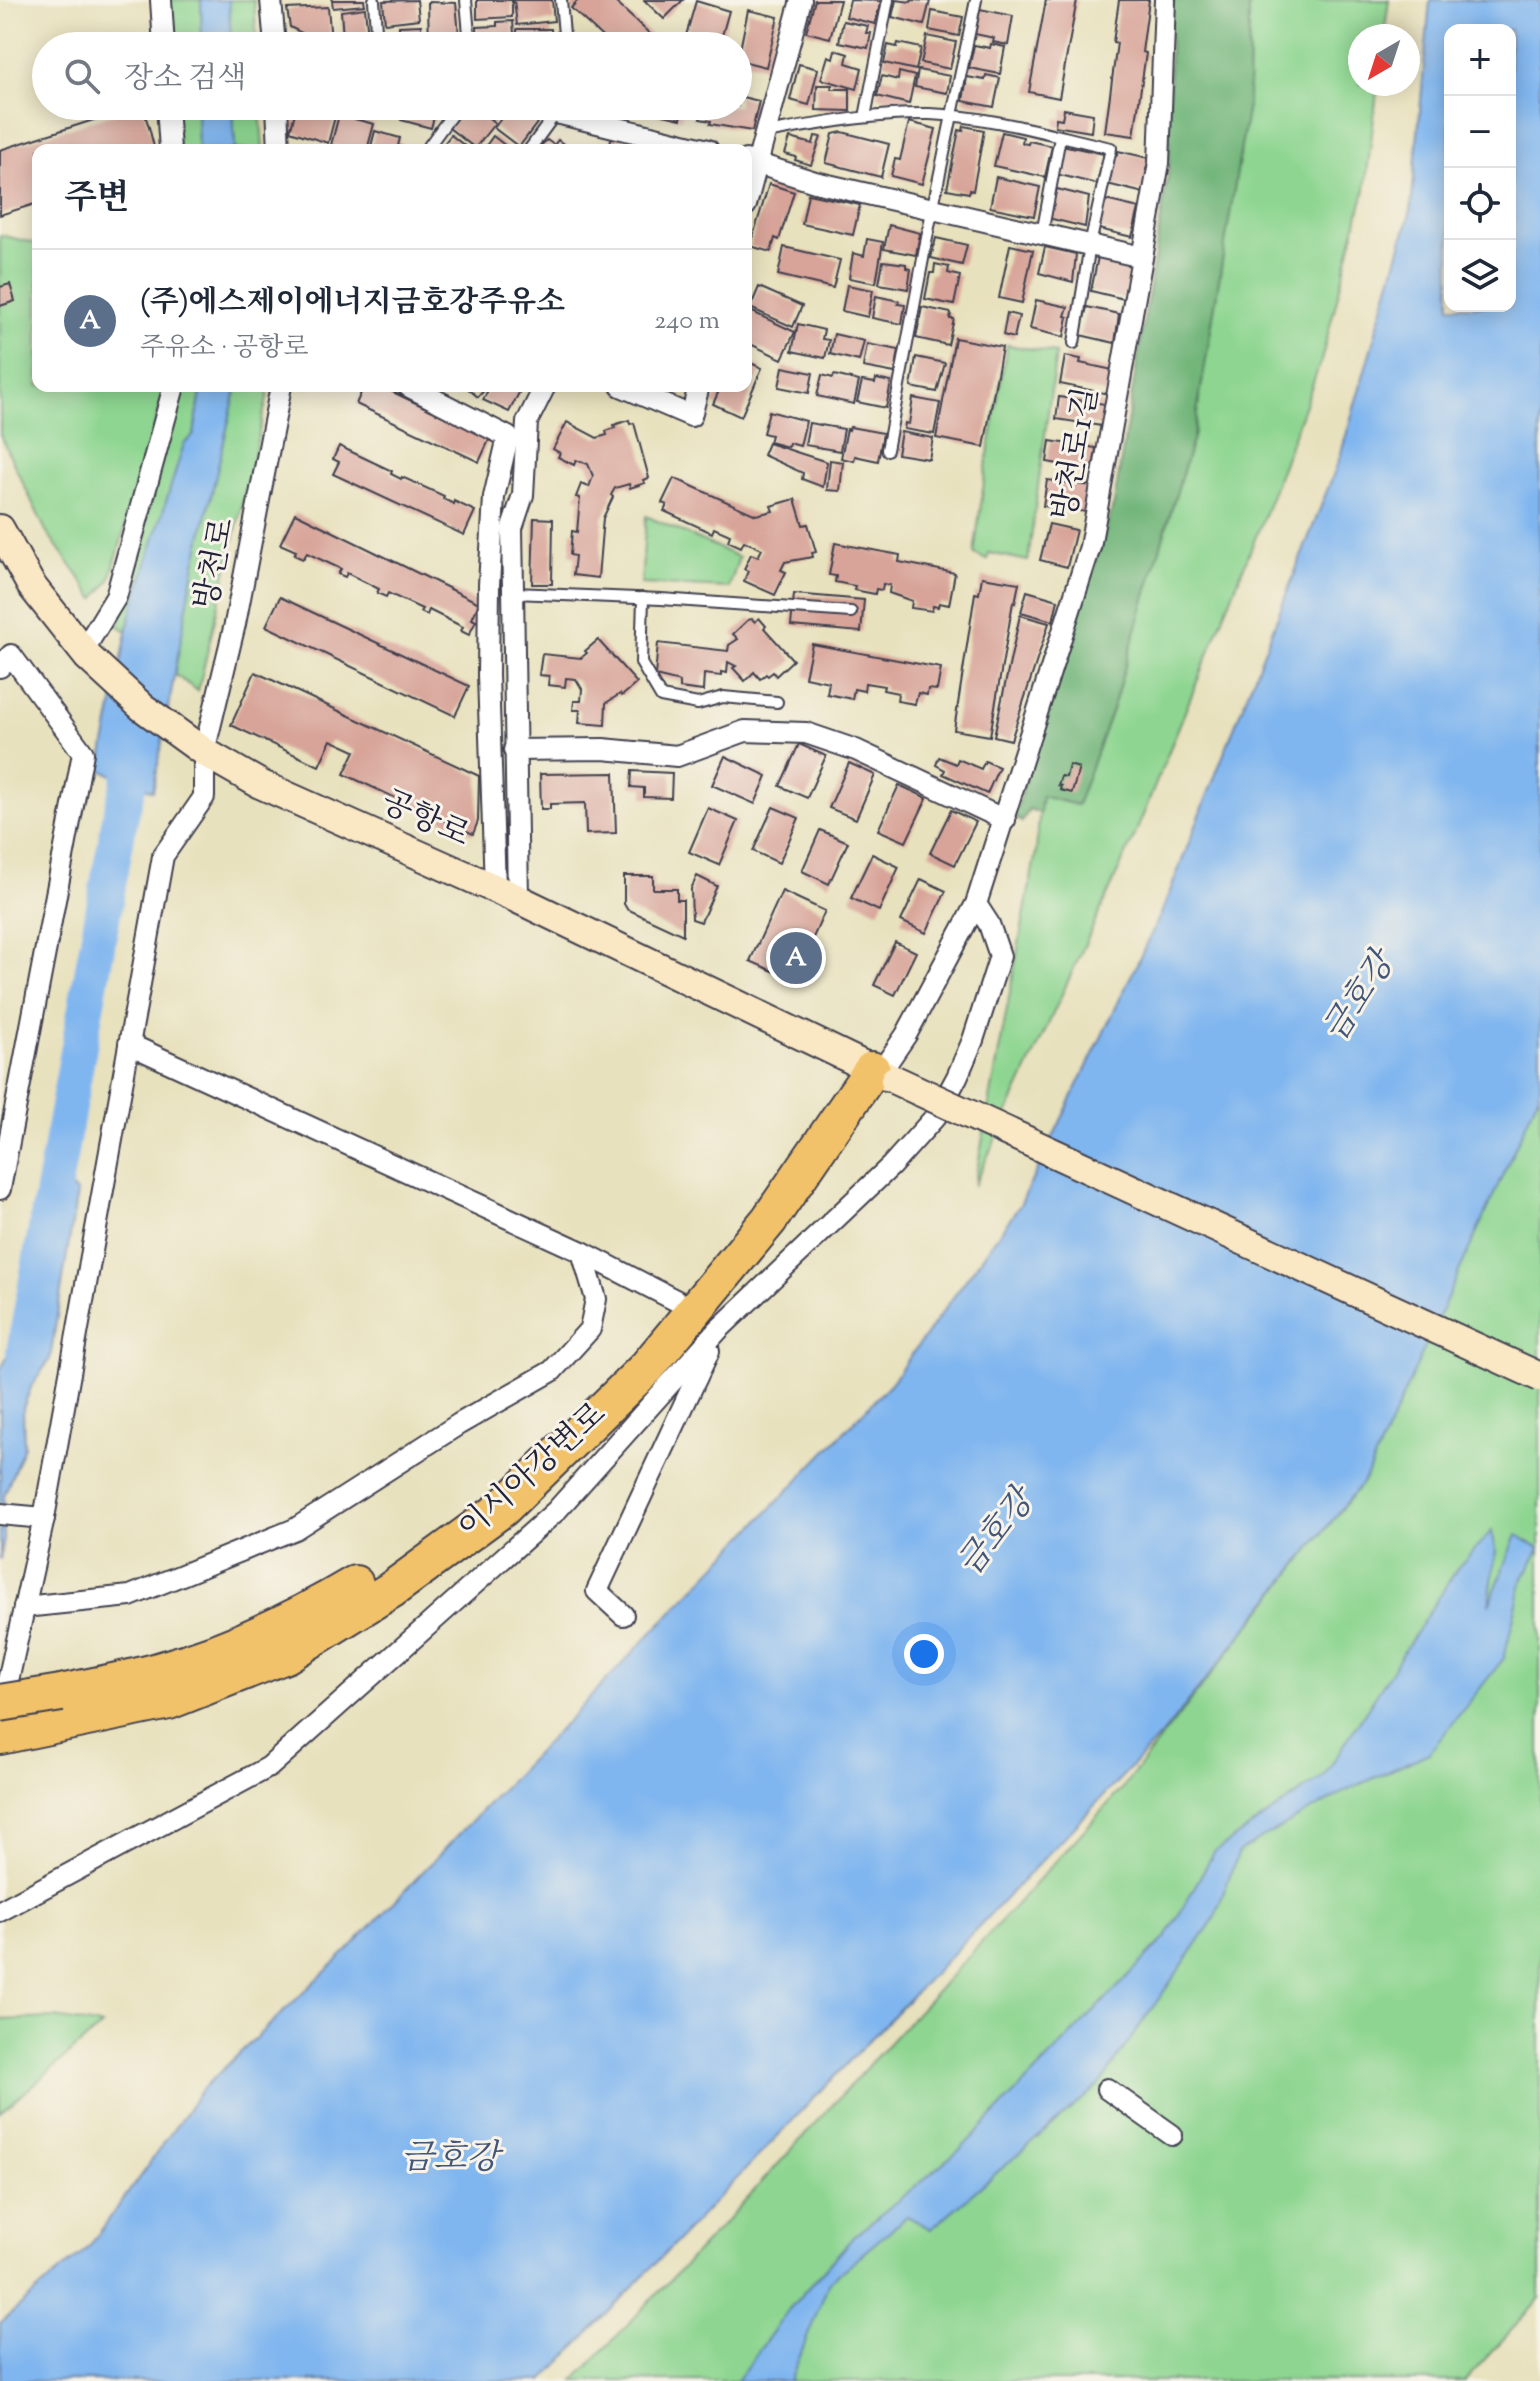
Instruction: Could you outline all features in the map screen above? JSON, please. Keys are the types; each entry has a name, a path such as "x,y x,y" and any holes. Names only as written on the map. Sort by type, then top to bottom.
{"highway":[{"name":"이시아강변로","path":"0,1703 159,1671 235,1645 290,1621 421,1544 489,1489 634,1353 780,1174 875,1071"},
{"name":"이시아강변로","path":"10,1728 169,1701 286,1655 391,1590 503,1508 647,1367 769,1220 875,1071"}],"main road":[{"name":"공항로","path":"0,529 31,585 83,651 142,707 204,752 260,784 507,894 875,1071 1540,1377"}],"street":[{"path":"161,0 163,32"},
{"path":"271,0 274,32"},
{"path":"801,0 765,133 752,161 815,182 932,211 1142,257"},
{"name":"방천로1길","path":"875,1071 906,1035 976,904 1090,547 1159,163 1165,0"},
{"path":"168,120 170,144"},
{"path":"278,120 279,144"},
{"path":"591,120 668,144"},
{"path":"83,651 116,597 172,392"},
{"name":"방천로","path":"10,1728 24,1607 43,1518 163,856 204,797 204,752 235,624 280,392"},
{"path":"420,392 508,437 494,497 488,675 507,894"},
{"path":"507,894 514,750 512,528 523,495 527,422 542,392"},
{"path":"635,392 691,416 697,392"},
{"path":"0,667 11,655 83,753 0,1189"},
{"path":"514,750 603,749 677,756 745,731 806,733 856,750 1005,820"},
{"path":"0,1911 269,1767 556,1511 718,1330 891,1166 936,1116 973,1040 1000,956 989,924 976,904"},
{"path":"129,1044 582,1252 677,1301"},
{"path":"24,1607 130,1596 295,1529 459,1424 552,1371 590,1329 596,1299 582,1252"},
{"path":"623,1615 597,1591 718,1330"},
{"path":"0,1514 43,1518"},
{"path":"1107,2089 1172,2135"}],"lane":[{"path":"374,0 376,32"},
{"path":"466,0 469,32"},
{"path":"561,0 564,32"},
{"path":"865,117 888,0"},
{"path":"887,450 976,0"},
{"path":"765,133 865,117 927,114 953,116 1111,148 1090,245 1074,343"},
{"path":"430,144 448,120"},
{"path":"535,144 557,120"},
{"path":"1042,234 1060,137"},
{"path":"514,593 851,612"},
{"path":"643,598 641,663 661,697 698,704 723,697 777,702"}],"green space":[{"path":"170,0 201,0 202,32 171,32"},
{"path":"229,0 254,0 256,32 230,32"},
{"path":"1170,0 1249,0 1248,105 1193,437 1113,707 1077,805 1042,796 1040,813 1029,809 1022,822 1014,817 1114,503 1169,169"},
{"path":"1249,0 1389,0 1386,24 1348,24 1348,96 1377,96 1365,190 1321,361 1261,524 1135,835 974,1186 1036,852 1041,796 1077,805 1113,707 1193,437 1248,105"},
{"path":"176,120 197,120 198,144 178,144"},
{"path":"234,120 261,120 263,144 235,144"},
{"path":"0,235 32,243 32,392 164,392 110,580 95,599 46,531 0,435"},
{"path":"1007,345 1056,353 1028,561 989,553 987,560 974,554"},
{"path":"178,392 201,392 194,435 127,631 119,626"},
{"path":"236,392 269,392 198,691 174,674 194,568"},
{"path":"646,516 739,557 729,588 641,584"},
{"path":"1540,1047 1540,2299 1465,2381 574,2381 716,2232 1119,1792 1366,1478 1464,1223"},
{"path":"56,2018 102,2026 0,2113 0,2020"}],"water":[{"path":"201,0 229,0 230,32 202,32"},
{"name":"금호강","path":"1430,0 1540,0 1540,1092 1366,1478 1161,1736 543,2381 0,2381 0,2323 89,2247 204,2087 346,1952 891,1383 1020,1205 1161,914 1339,460 1411,210"},
{"path":"197,120 234,120 235,144 198,144"},
{"path":"201,392 236,392 194,568 153,791 100,770 130,617 184,444 194,435"},
{"path":"63,1181 77,1193 50,1359 32,1385 23,1408 24,1446 4,1496 4,1540 0,1560 0,1371 33,1303"},
{"path":"1492,1531 1496,1550 1489,1605 1517,1535 1540,1549 1523,1578 1504,1658 1429,1753 1348,1790 1239,1851 1214,1919 1099,2085 931,2229 907,2216 829,2282 790,2381 737,2381 790,2308 854,2236 961,2149 1167,1936 1214,1852 1324,1776 1458,1567"}],"building":[{"path":"332,0 364,0 365,5 333,8"},
{"path":"417,0 419,19 385,23 383,1"},
{"path":"477,0 512,0 512,17 477,19"},
{"path":"514,0 552,0 554,21 517,25"},
{"path":"578,0 613,0 648,32 597,32 571,8"},
{"path":"644,0 683,0 664,19"},
{"path":"815,0 840,0 830,38 806,32"},
{"path":"850,0 881,1 875,24 846,17"},
{"path":"896,0 930,1 924,25 892,17"},
{"path":"1046,0 1077,0 1059,98 1029,92"},
{"path":"1119,0 1149,0 1142,52 1146,53 1134,136 1105,132 1117,43 1113,42"},
{"path":"696,1 729,11 723,32 687,32"},
{"path":"428,2 456,3 459,32 429,32"},
{"path":"328,7 330,32 300,32 290,27 287,9"},
{"path":"365,8 368,32 343,32 341,11"},
{"path":"980,9 1013,16 1008,45 975,34"},
{"path":"748,10 778,17 766,67 752,64 752,32 744,32"},
{"path":"932,11 963,17 959,36 929,30"},
{"path":"513,21 514,32 477,32 477,27 497,26 497,22"},
{"path":"843,21 868,26 866,33 871,33 868,48 839,42"},
{"path":"421,25 421,32 399,32 399,26"},
{"path":"517,29 551,29 551,32 517,32"},
{"path":"927,36 956,42 950,69 921,63"},
{"path":"898,43 921,48 916,70 884,63 888,45 897,47"},
{"path":"991,44 1005,47 1000,74 969,68 974,45 990,48"},
{"path":"835,50 848,54 846,63 862,68 857,89 821,79 828,56 833,58"},
{"path":"799,64 818,69 809,105 790,100"},
{"path":"918,70 950,76 947,93 915,87"},
{"path":"899,72 915,76 909,104 877,96 882,76 898,80"},
{"path":"986,75 1000,78 994,107 963,101 967,77 985,80"},
{"path":"817,85 850,89 850,111 816,110"},
{"path":"752,99 759,101 752,131 710,124 711,121 706,120 752,120"},
{"path":"1064,109 1093,114 1091,132 1055,126 1056,118 1062,119"},
{"path":"93,120 147,120 153,144 32,144 32,205 0,215 0,150"},
{"path":"293,120 334,120 328,143 290,131"},
{"path":"338,120 374,124 369,144 331,144"},
{"path":"401,120 433,120 431,128"},
{"path":"455,120 491,120 495,123 478,144 470,144 449,128"},
{"path":"500,120 536,120 537,123 521,144 515,144 494,128"},
{"path":"909,122 936,129 922,184 891,176 895,159 900,160"},
{"path":"964,126 984,130 973,191 969,193 947,189 959,130 963,131"},
{"path":"375,131 400,138 398,144 372,144"},
{"path":"842,132 889,144 881,177 826,163 833,134"},
{"path":"1002,132 1023,137 1022,143 1028,144 1029,141 1052,146 1045,177 994,166"},
{"path":"451,135 462,144 444,144"},
{"path":"493,136 503,144 487,144"},
{"path":"612,136 640,144 610,144"},
{"path":"815,136 821,137 811,165 785,154 790,138 813,144"},
{"path":"1062,145 1104,154 1097,184 1056,174"},
{"path":"1118,151 1149,158 1146,170 1150,171 1144,193 1107,184 1114,154 1117,155"},
{"path":"996,177 1040,187 1034,216 990,207"},
{"path":"769,184 794,192 779,240 775,238 771,252 752,247"},
{"path":"1057,189 1089,197 1085,227 1048,218"},
{"path":"808,194 860,205 853,235 802,224"},
{"path":"1105,200 1139,208 1132,237 1099,229"},
{"path":"889,225 920,233 916,255 884,249"},
{"path":"936,238 967,245 962,265 931,258"},
{"path":"867,239 883,242 876,283 849,278 853,253 864,256"},
{"path":"1010,245 1033,250 1022,303 999,298"},
{"path":"784,247 840,260 833,288 778,275"},
{"path":"1045,247 1076,254 1073,282 1039,273"},
{"path":"1098,257 1131,265 1124,299 1091,291"},
{"path":"883,261 906,264 906,268 911,269 908,289 879,284"},
{"path":"935,264 949,267 948,273 960,276 954,305 925,299"},
{"path":"10,284 15,301 0,306 0,287"},
{"path":"847,285 873,290 868,317 842,311"},
{"path":"759,287 802,306 793,327 752,309"},
{"path":"876,296 905,305 902,324 872,318"},
{"path":"1036,300 1068,307 1064,337 1030,329"},
{"path":"922,307 951,313 950,319 954,319 948,345 916,338"},
{"path":"1087,307 1119,314 1115,343 1080,335"},
{"path":"752,312 795,332 782,359 752,345"},
{"path":"1007,313 1019,316 1014,338 1003,335"},
{"path":"798,324 824,330 822,339 829,340 825,358 792,351"},
{"path":"834,334 864,341 859,361 830,354"},
{"path":"955,338 1002,347 984,447 936,438"},
{"path":"867,344 899,350 895,373 863,367"},
{"path":"1065,356 1081,359 1080,363 1113,370 1109,394 1060,384"},
{"path":"916,357 945,363 937,392 911,387"},
{"path":"752,364 762,368 752,391"},
{"path":"783,367 813,373 809,393 779,387"},
{"path":"822,375 859,381 854,404 817,396"},
{"path":"876,379 891,382 886,408 857,402 862,381 875,383"},
{"path":"361,392 393,392 490,438 479,462 356,404"},
{"path":"487,392 519,392 509,412 483,400"},
{"path":"718,392 752,392 741,417 713,404"},
{"path":"1059,397 1105,404 1102,426 1056,419"},
{"path":"913,398 940,403 934,434 904,429 905,423 909,424"},
{"path":"769,411 806,421 800,446 789,443 788,447 769,442 771,435 763,433"},
{"path":"629,420 630,424 634,423 649,478 643,480 645,483 630,488 629,484 615,488 611,495 613,497 603,518 598,578 573,575 575,556 570,555 572,531 577,532 580,498 576,497 581,484 589,487 593,476 588,464 576,460 574,465 558,457 560,453 553,449 567,422 597,438 607,435 606,431 615,428 614,425"},
{"path":"809,423 844,429 840,451 805,445"},
{"path":"850,427 883,433 878,461 855,456 854,461 841,458"},
{"path":"901,432 933,438 929,459 897,454"},
{"path":"1050,441 1096,448 1093,470 1047,462"},
{"path":"768,443 827,462 823,487 802,479 803,473 763,455"},
{"path":"339,446 392,471 391,474 401,479 475,511 464,535 333,474 339,462 333,459"},
{"path":"830,460 843,462 840,491 827,490"},
{"path":"674,478 756,515 773,511 771,506 795,499 803,525 808,524 816,552 812,553 813,557 785,562 781,570 786,572 775,595 744,581 748,571 744,569 751,554 758,557 762,549 744,541 741,547 728,541 730,535 714,528 712,533 664,511 667,505 662,503"},
{"path":"1047,480 1092,486 1086,512 1043,506"},
{"path":"295,513 479,603 472,619 476,621 469,635 461,631 463,627 429,610 427,615 420,612 422,609 388,593 386,597 377,593 379,589 347,573 345,577 338,574 341,569 307,553 303,559 294,555 296,551 280,544"},
{"path":"534,518 553,519 552,584 532,584"},
{"path":"1049,524 1076,530 1067,567 1040,560"},
{"path":"835,543 900,555 899,562 955,573 949,605 939,603 938,607 933,606 932,611 911,608 912,601 889,593 890,585 883,584 882,590 876,589 875,594 835,582 836,576 829,575"},
{"path":"982,577 1019,583 990,736 954,730 975,593 979,594"},
{"path":"1027,591 1058,600 1053,621 1021,612"},
{"path":"794,594 864,600 861,632 791,626"},
{"path":"280,597 469,686 455,716 266,626"},
{"path":"1020,615 1049,623 1011,740 994,736"},
{"path":"759,618 766,626 764,628 793,660 776,676 773,672 760,679 754,672 745,681 733,668 736,666 728,662 727,673 721,672 721,676 704,674 703,691 680,688 680,682 655,676 658,643 728,651 729,645 738,639 733,634 748,620 755,622"},
{"path":"598,640 637,683 622,696 620,694 606,703 605,725 579,723 580,710 573,710 574,701 581,701 582,689 576,679 566,678 565,687 548,685 549,676 539,675 542,654 581,658"},
{"path":"812,644 941,668 937,690 928,689 927,695 918,693 915,704 897,701 898,693 883,690 884,686 865,683 864,691 854,689 852,699 827,694 829,682 805,677"},
{"path":"255,672 479,776 478,821 473,834 344,774 355,751 331,740 319,766 231,725"},
{"path":"799,744 826,756 807,798 780,786"},
{"path":"725,756 767,776 755,804 712,785"},
{"path":"939,757 956,764 958,759 981,769 985,761 999,767 987,794 943,774 945,770 936,765"},
{"path":"849,763 875,775 856,819 829,808"},
{"path":"1069,765 1079,768 1072,793 1060,790 1061,786 1058,785 1061,776 1066,777"},
{"path":"632,771 672,773 671,798 644,797 644,788 631,787"},
{"path":"614,773 616,833 586,834 585,803 550,804 550,809 541,809 540,774"},
{"path":"899,785 927,798 906,842 878,830"},
{"path":"773,807 799,818 779,863 753,851"},
{"path":"708,808 738,821 719,865 689,852"},
{"path":"951,810 976,822 955,865 930,853"},
{"path":"820,830 848,842 829,884 802,871"},
{"path":"872,854 899,867 879,911 851,898"},
{"path":"624,876 653,876 653,889 677,889 677,900 683,900 683,935 627,909 624,904"},
{"path":"697,876 717,886 701,922 692,919 691,889"},
{"path":"921,879 946,891 926,933 901,921"},
{"path":"782,891 825,911 794,980 750,961"},
{"path":"895,942 916,952 895,995 874,985"}],"waterway":[{"path":"24,1352 120,818 141,734"}],"place":[{"name":"(주)에스제이에너지금호강주유소","path":"796,958"}]}
